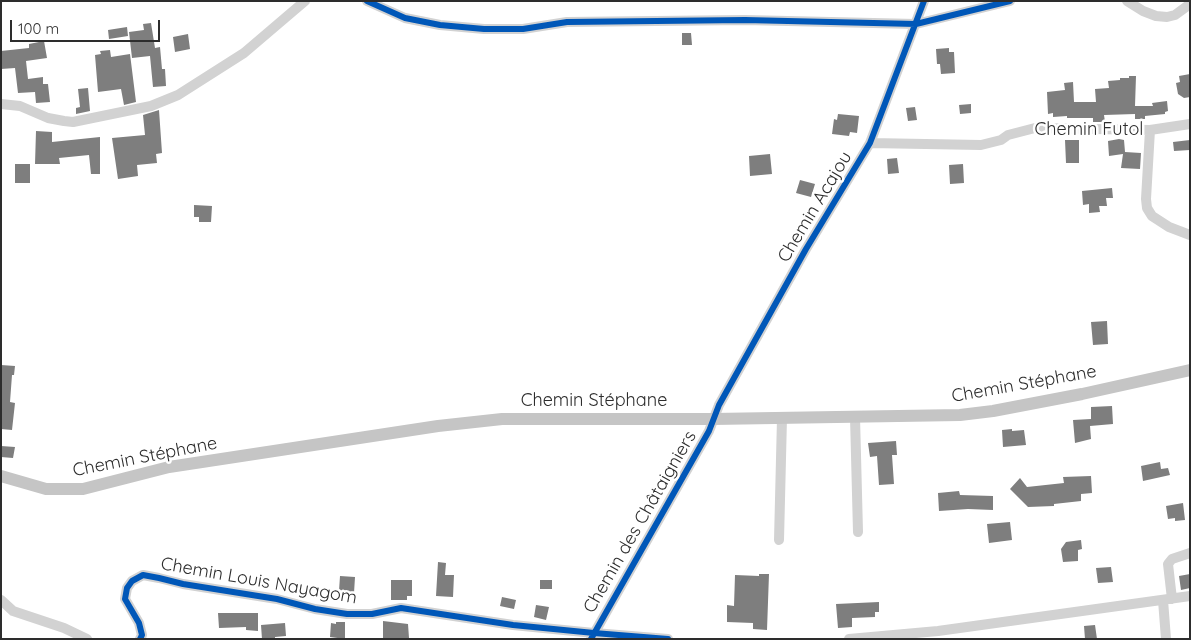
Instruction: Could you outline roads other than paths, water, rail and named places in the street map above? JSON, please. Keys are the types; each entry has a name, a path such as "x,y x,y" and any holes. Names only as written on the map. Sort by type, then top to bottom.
{"main road":[{"name":"Chemin Stéphane","path":"1,476 46,489 82,489 169,467 438,426 502,419 713,420 960,415 994,411 1082,394 1190,370"}],"street":[{"path":"1,104 20,106 48,118 64,122 73,122 151,106 178,95 244,53 305,1"},
{"path":"368,1 405,18 440,25 484,29 523,29 566,22 745,20 916,24 1010,1"},
{"name":"Chemin Acajou","path":"713,420 806,249 870,143 924,1"},
{"path":"1127,1 1149,13 1167,17 1175,15 1190,4"},
{"name":"Chemin Futol","path":"870,143 981,145 1001,140 1008,134 1035,128 1150,130 1190,124"},
{"path":"1150,130 1147,208 1152,216 1169,227 1190,235"},
{"path":"855,417 858,532"},
{"path":"779,540 782,418"},
{"name":"Chemin des Châtaigniers","path":"593,636 709,432 713,420"},
{"path":"1166,639 1168,564 1172,559 1190,553"},
{"name":"Chemin Louis Nayagom","path":"140,639 142,636 139,623 126,599 127,588 132,580 142,576 276,599 315,609 347,614 372,614 401,608 593,636"},
{"path":"849,639 938,631 1121,604 1190,596"},
{"path":"1,600 13,611 64,628 87,639"},
{"path":"593,636 668,639"}]}
